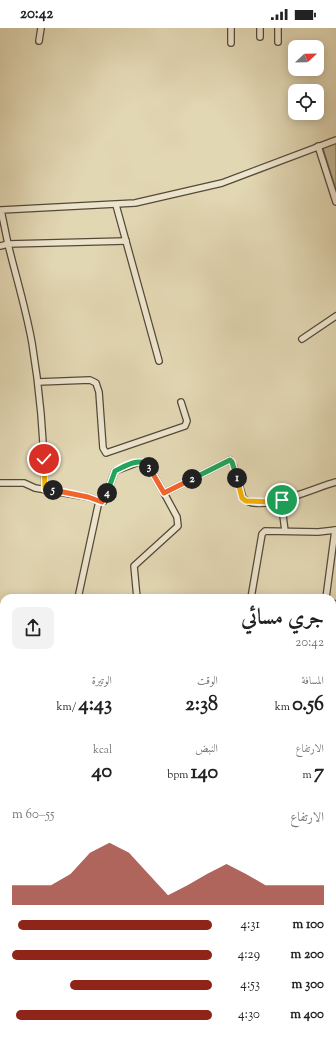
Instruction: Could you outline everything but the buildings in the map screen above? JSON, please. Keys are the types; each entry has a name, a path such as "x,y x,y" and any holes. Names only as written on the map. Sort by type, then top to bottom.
{"street":[{"path":"39,41 41,28"},
{"path":"231,28 231,43"},
{"path":"260,28 260,37"},
{"path":"278,28 278,42"},
{"path":"45,489 38,382 25,308 8,244 1,210 135,203 222,183 336,140"},
{"path":"318,146 336,202"},
{"path":"116,205 159,360"},
{"path":"0,246 8,244 126,241"},
{"path":"302,339 336,316"},
{"path":"38,382 90,380 96,384 99,392 103,448 106,453 185,426 187,421 181,402"},
{"path":"164,493 230,460 234,467 242,498 246,501 274,502 336,482"},
{"path":"0,483 24,483 45,489 104,501 115,471 139,462 148,465 177,518 178,526 134,566 137,594"},
{"path":"282,500 285,531"},
{"path":"79,594 99,501"},
{"path":"252,594 262,534 269,530 336,530 327,594"}],"shaded area":[{"path":"336,143 336,189 323,148"}],"route":[{"path":"44,459 45,489 88,497 102,502 104,501 115,471 132,464 144,462 148,465 164,493 230,460 234,467 242,498 252,503 282,500"}]}
